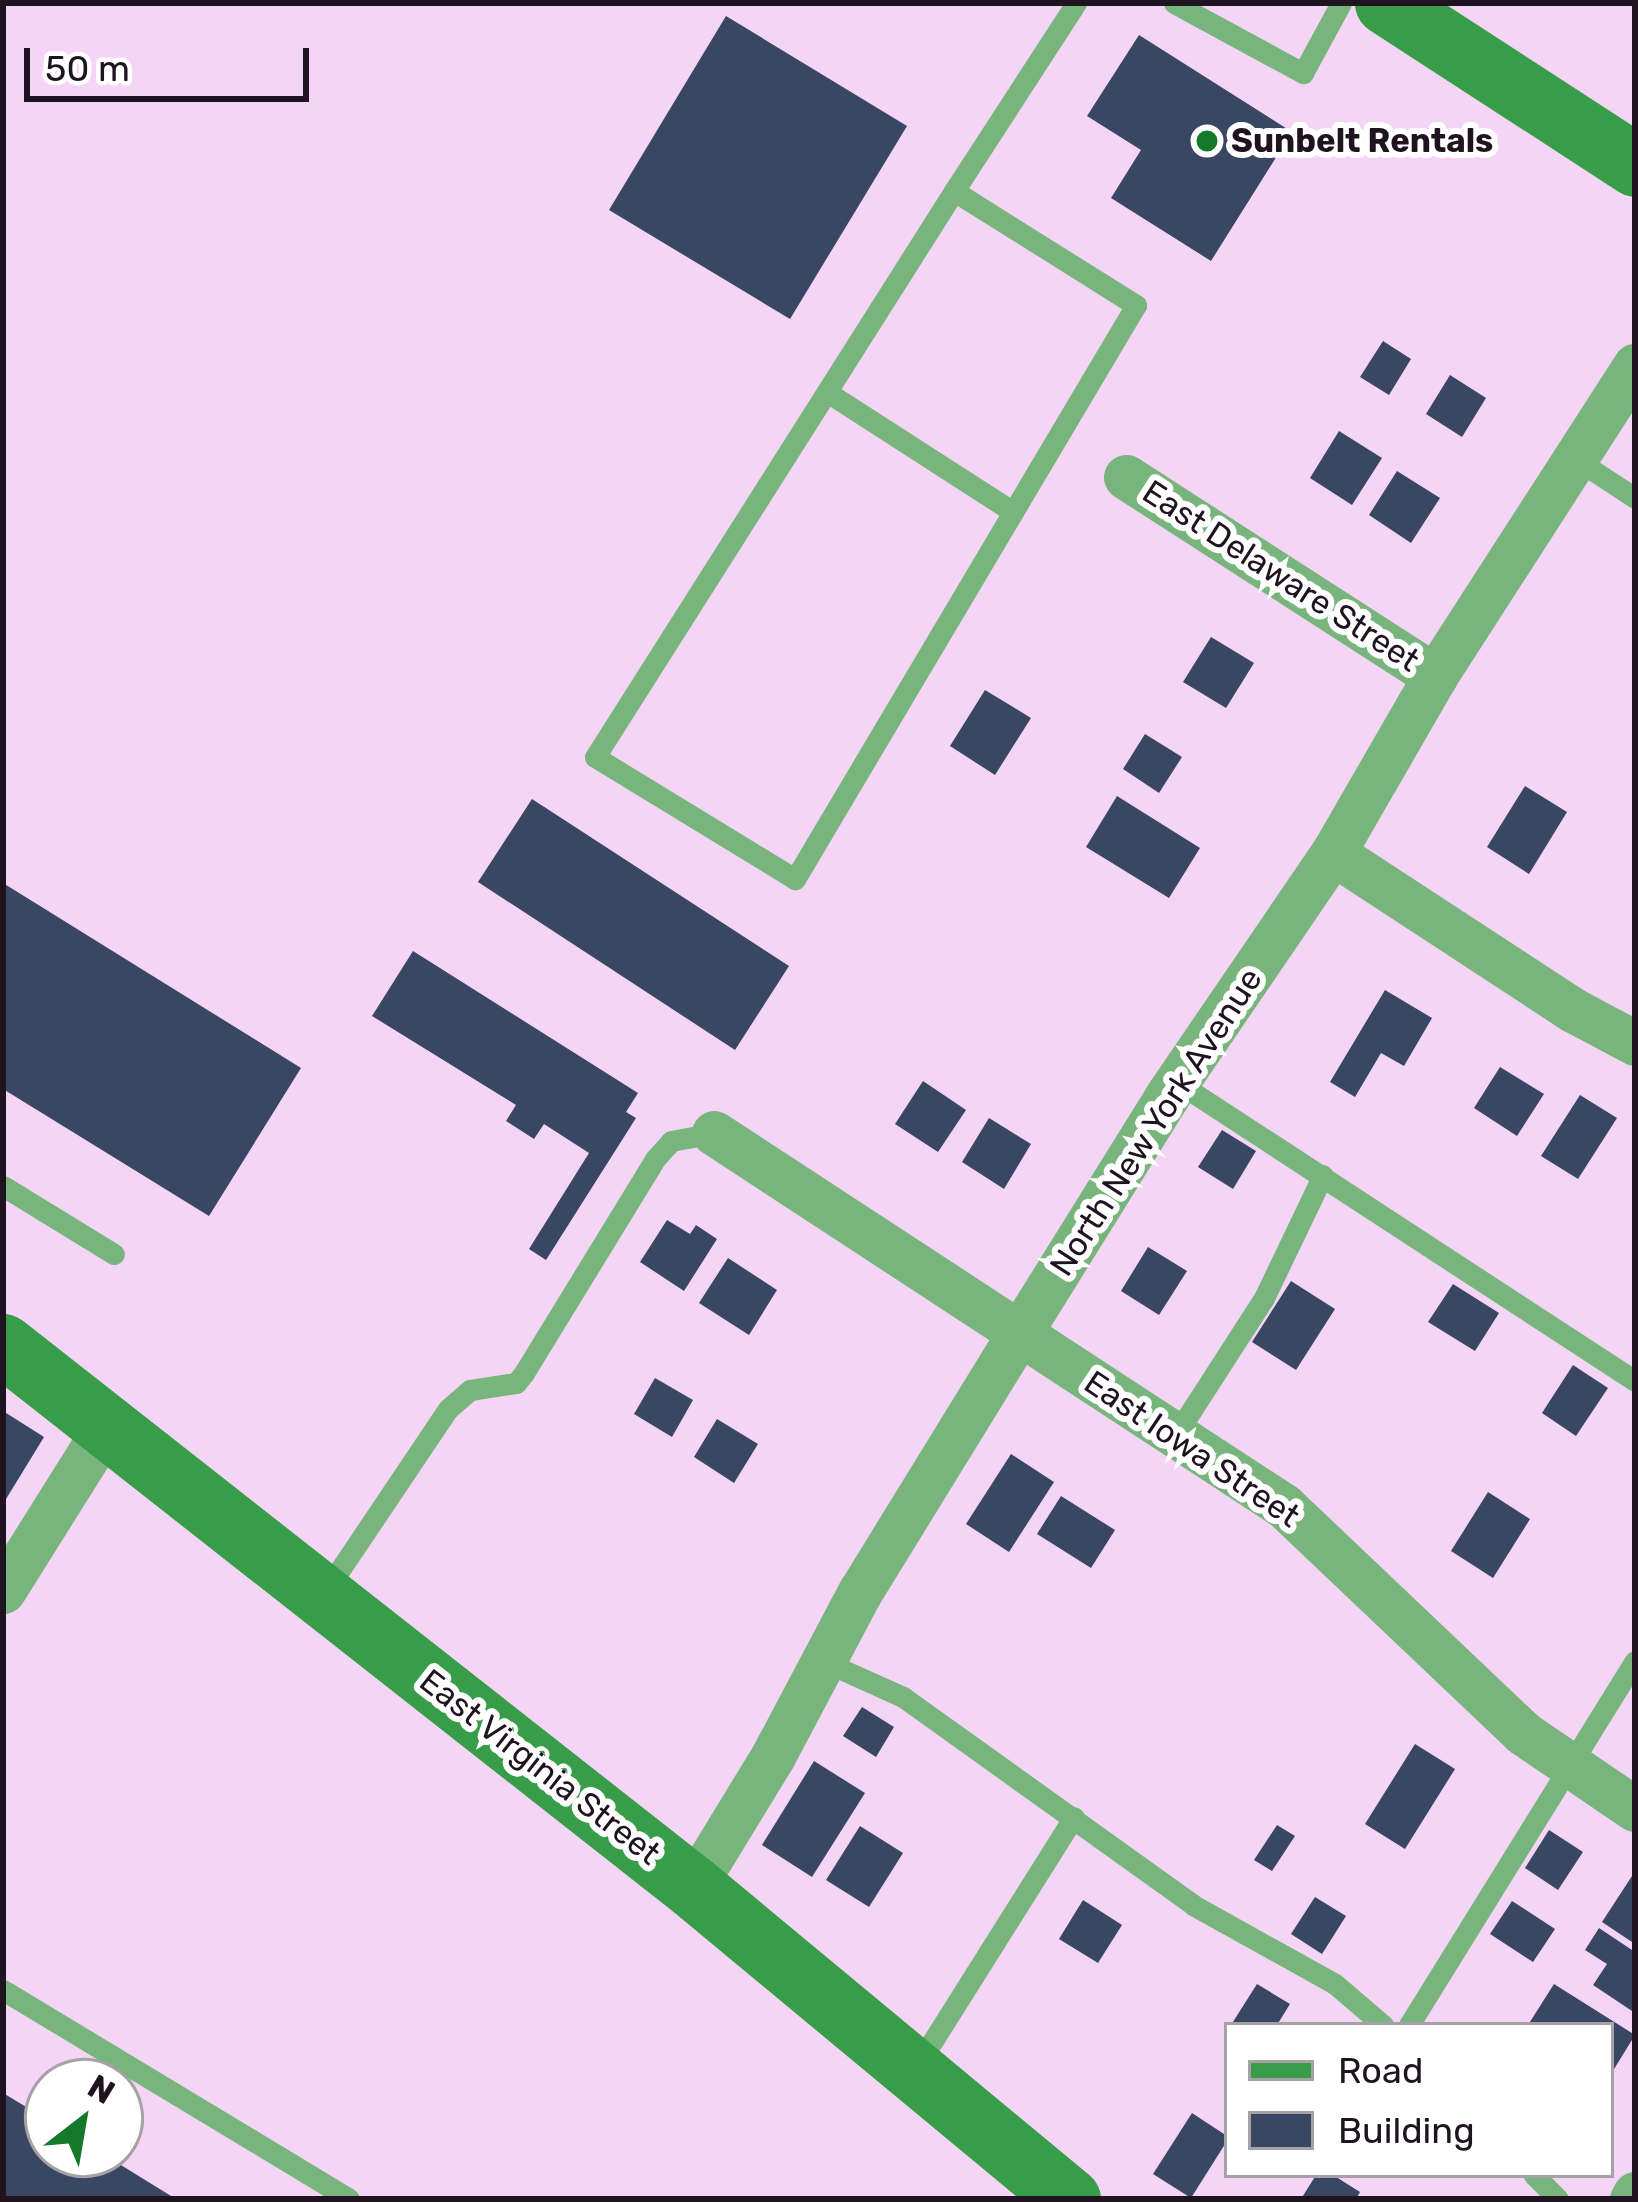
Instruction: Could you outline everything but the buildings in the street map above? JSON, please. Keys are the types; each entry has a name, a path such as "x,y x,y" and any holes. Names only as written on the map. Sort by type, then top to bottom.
{"main road":[{"path":"1386,3 1635,165"},
{"name":"East Virginia Street","path":"3,1345 693,1888 1069,2199"}],"street":[{"name":"North New York Avenue","path":"693,1888 1019,1334 1178,1082 1333,853 1435,676 1635,367"},
{"name":"East Delaware Street","path":"1126,477 1435,676"},
{"path":"1333,853 1573,1010 1635,1043"},
{"name":"East Iowa Street","path":"714,1133 1316,1533 1523,1733 1635,1809"},
{"path":"3,1591 107,1425"}],"lane":[{"path":"954,191 1136,304 795,879 595,757 954,191 1076,3"},
{"path":"1174,3 1303,74 1341,3"},
{"path":"827,392 1012,512"},
{"path":"1577,460 1635,498"},
{"path":"1178,1082 1635,1381"},
{"path":"322,1595 448,1409 470,1390 516,1383 524,1373 655,1159 671,1141 714,1133"},
{"path":"1175,1436 1264,1298 1323,1175"},
{"path":"3,1186 114,1254"},
{"path":"824,1661 904,1697 1193,1905 1335,1984 1379,2022"},
{"path":"1411,2022 1635,1661"},
{"path":"913,2072 1074,1817"},
{"path":"3,1990 350,2199"}],"place":[{"name":"Sunbelt Rentals","path":"1207,141"}]}
